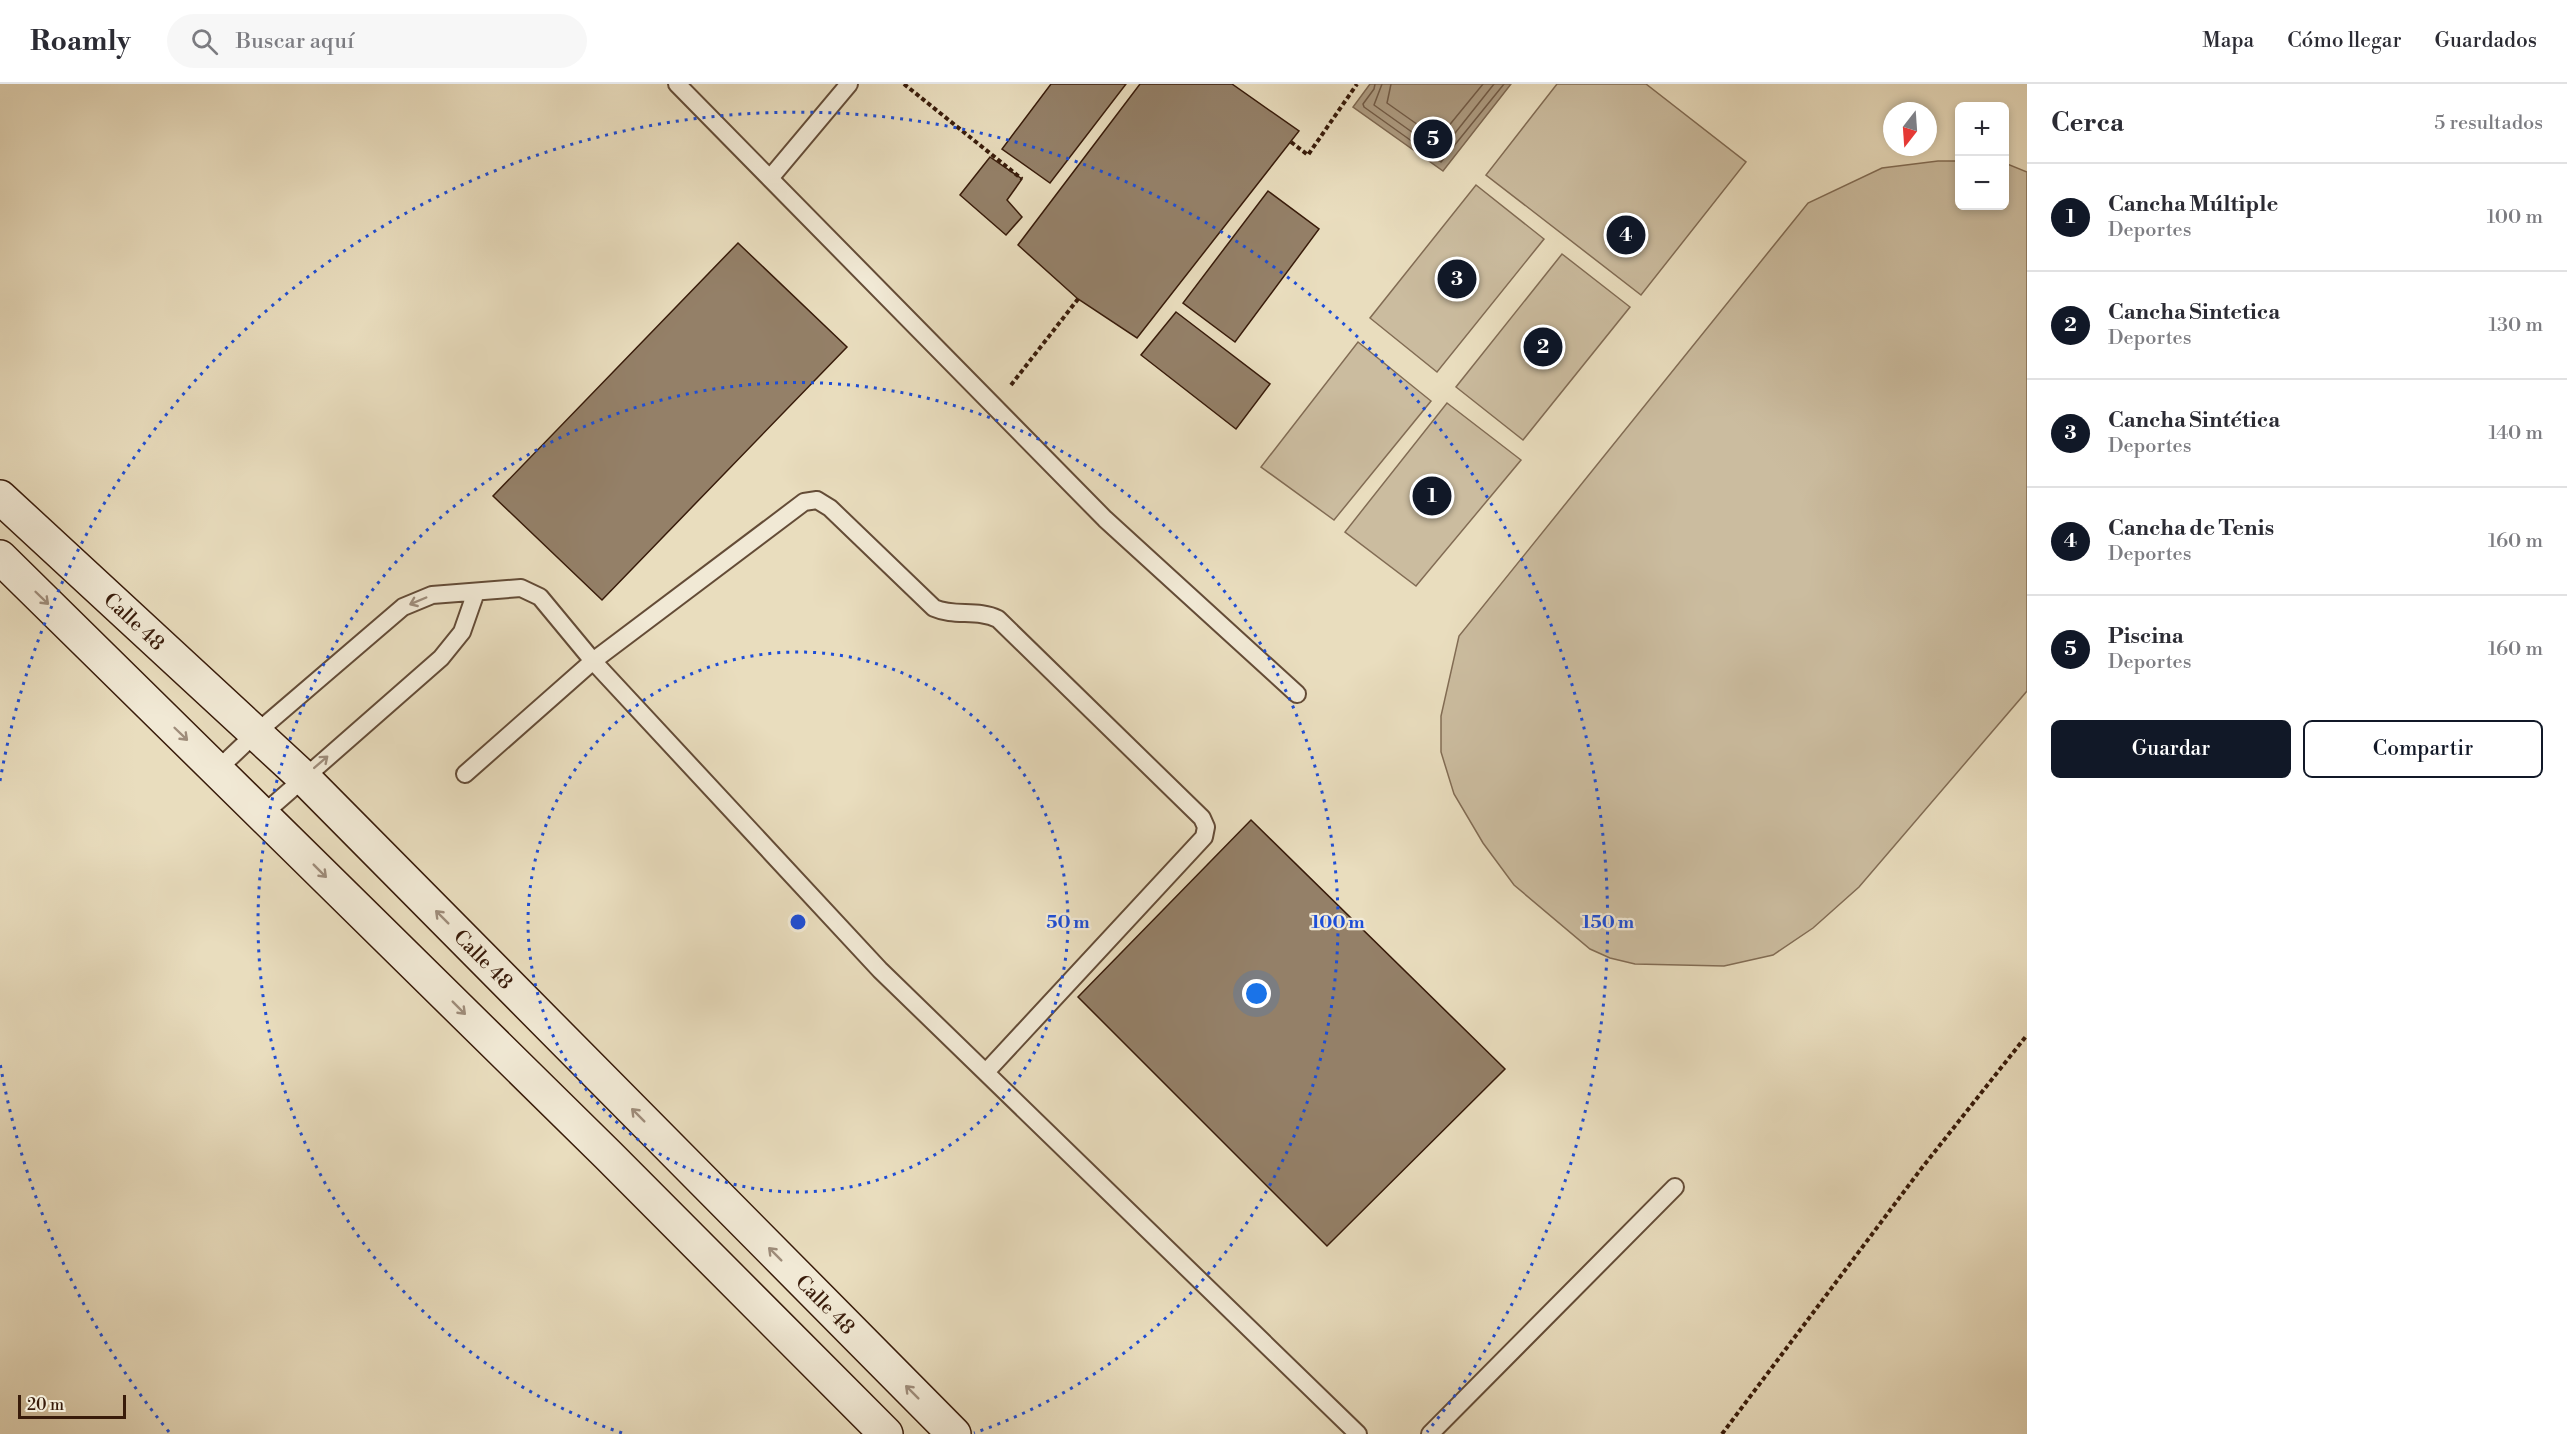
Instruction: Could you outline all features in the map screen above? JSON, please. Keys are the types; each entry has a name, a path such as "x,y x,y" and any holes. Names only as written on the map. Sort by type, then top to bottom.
{"main road":[{"name":"Calle 48","path":"0,497 303,777 954,1434"},
{"path":"0,557 608,1155 886,1434"}],"lane":[{"path":"677,84 1105,519 1297,694"},
{"path":"771,177 849,84"},
{"path":"465,774 593,661 804,502 818,500 830,508 934,608 946,614 989,614 998,619 1202,818 1206,827 1204,837 986,1072"},
{"path":"218,770 256,734 404,607 432,595 521,588 540,597 593,661 880,970 1358,1434"},
{"path":"262,815 441,658 462,632 476,592"},
{"path":"1430,1434 1675,1187"}],"path":[{"path":"904,84 1022,179"},
{"path":"1291,142 1308,155 1357,84"},
{"path":"993,406 1078,298"},
{"path":"1722,1434 1921,1169 2027,1035"}],"shaded area":[{"path":"1557,84 1646,84 1746,162 1641,295 1486,175"},
{"path":"1955,161 1955,210 2009,210 2009,165 2027,172 2027,691 1859,887 1813,928 1773,955 1724,966 1635,964 1610,958 1590,949 1514,885 1483,843 1454,794 1441,752 1441,716 1459,636 1808,203 1882,168"},
{"path":"1476,185 1544,239 1437,372 1370,318"},
{"path":"1562,254 1630,307 1523,440 1456,387"},
{"path":"1358,342 1431,401 1334,520 1261,467"},
{"path":"1447,403 1521,460 1416,586 1345,532"}],"water":[{"path":"1370,84 1511,84 1443,171 1353,107"}],"building":[{"path":"1051,84 1126,84 1050,183 1002,149"},
{"path":"1140,84 1232,84 1299,131 1137,338 1078,299 1018,245"},
{"path":"990,157 1022,179 1007,200 1022,217 1006,235 960,195"},
{"path":"1268,191 1319,229 1235,342 1183,303"},
{"path":"738,243 847,347 602,600 493,496"},
{"path":"1176,312 1270,384 1236,429 1141,355"},
{"path":"1251,820 1505,1069 1327,1246 1078,997"}],"place":[{"name":"Piscina","path":"1433,139"},
{"name":"Cancha de Tenis","path":"1626,235"},
{"name":"Cancha Sintética","path":"1457,279"},
{"name":"Cancha Sintetica","path":"1543,347"},
{"name":"Cancha Múltiple","path":"1432,496"}]}
